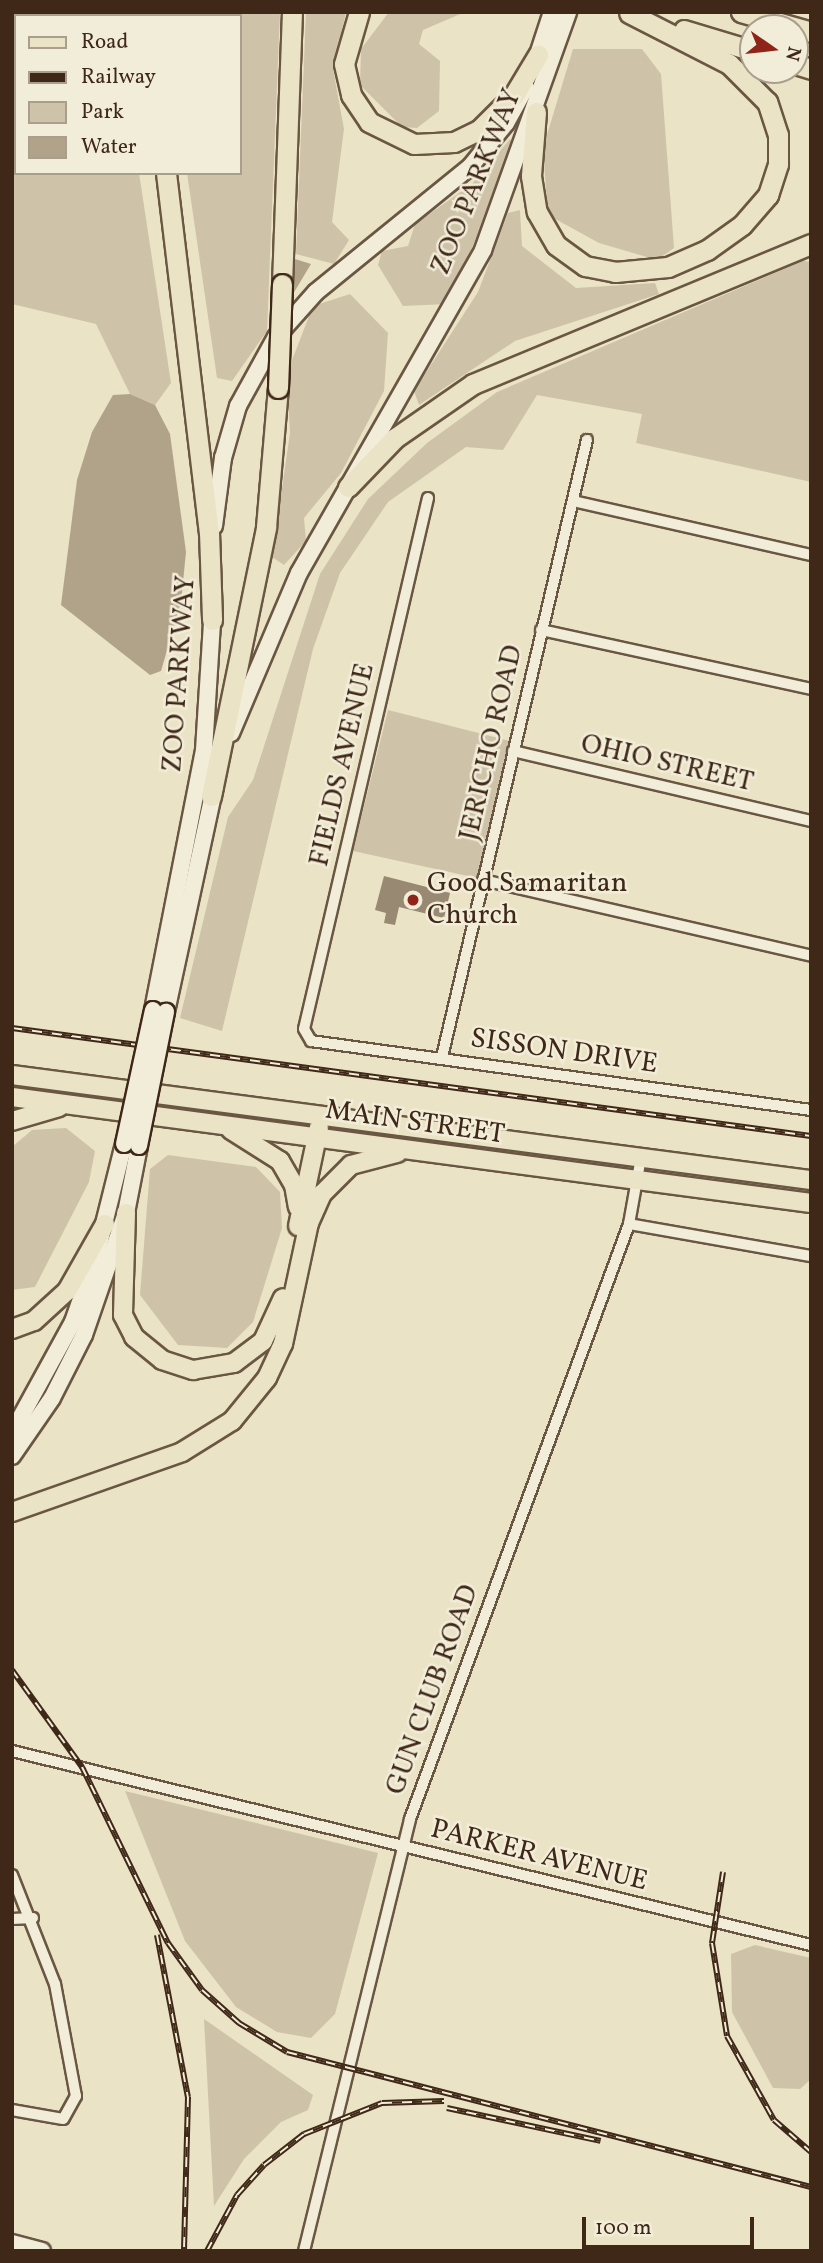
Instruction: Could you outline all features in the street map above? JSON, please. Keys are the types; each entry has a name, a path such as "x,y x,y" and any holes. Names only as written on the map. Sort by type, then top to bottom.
{"highway":[{"path":"211,796 266,527 278,388 292,12"},
{"path":"359,12 344,64 351,95 369,122 414,144 454,142 479,130 514,94 538,55"},
{"path":"741,12 811,32"},
{"path":"627,13 739,47"},
{"path":"536,112 531,176 537,212 556,245 585,266 615,272 668,267 707,250 742,225 768,195 778,164 778,135 766,102 729,64 627,13"},
{"path":"166,175 209,532 212,620"},
{"path":"348,487 395,438 473,384 811,244"}],"main road":[{"name":"ZOO PARKWAY","path":"12,1433 68,1331 131,1145 159,1011 211,796 275,619 483,250 536,112 553,33 552,12"},
{"name":"ZOO PARKWAY","path":"159,1011 198,790 212,620 215,511 223,458 238,405 261,359 316,292 477,159 515,110 538,55 568,12"},
{"name":"MAIN STREET","path":"14,1080 327,1116 811,1180"},
{"name":"MAIN STREET","path":"12,1097 811,1203"},
{"path":"12,1121 68,1104"},
{"path":"12,1512 182,1452 239,1414 267,1378 283,1344 327,1116"},
{"path":"217,1124 280,1161 294,1185 305,1220"},
{"name":"ZOO PARKWAY","path":"12,1456 52,1398 84,1335 126,1213 131,1145"},
{"path":"126,1213 123,1315 150,1353 193,1370 234,1363 263,1341 281,1305 305,1220 342,1170 383,1154 419,1150"},
{"path":"12,1329 34,1321 67,1291 105,1224"},
{"path":"12,2244 42,2251"}],"street":[{"name":"JERICHO ROAD","path":"442,1057 587,440"},
{"name":"FIELDS AVENUE","path":"311,1041 304,1029 428,498"},
{"path":"573,501 811,555"},
{"path":"541,630 811,689"},
{"name":"OHIO STREET","path":"513,751 811,821"},
{"path":"484,880 811,956"},
{"name":"SISSON DRIVE","path":"311,1041 811,1110"},
{"name":"GUN CLUB ROAD","path":"304,2251 403,1846 629,1224 641,1157"},
{"path":"629,1224 811,1256"},
{"name":"PARKER AVENUE","path":"12,1751 811,1945"},
{"path":"12,1875 33,1919 55,1984 74,2079 69,2116 53,2120 12,2110"},
{"path":"12,1919 33,1919"}],"green space":[{"path":"12,12 114,12 14,14 14,175 139,175 171,383 155,405 130,394 96,324 12,304"},
{"path":"164,12 280,12 267,331 232,381 217,378 187,175 242,175 242,14"},
{"path":"306,12 346,12 333,69 344,129 332,222 349,240 334,264 296,254"},
{"path":"389,12 465,12 423,30 419,44 440,61 439,111 417,128 402,127 360,85 361,49"},
{"path":"573,49 642,49 661,74 674,248 657,260 599,243 548,215 543,148"},
{"path":"510,139 513,143 496,193 447,304 403,306 378,265 382,251 408,246 415,224 472,184"},
{"path":"520,210 522,246 576,288 655,283 659,294 515,341 419,405 414,391 478,292 508,213"},
{"path":"803,261 811,262 811,482 636,443 642,414 537,395 503,450 466,447 388,502 340,573 313,649 222,1031 180,1018 228,817 253,780 320,574 368,499 427,443 497,392"},
{"path":"350,294 388,333 384,391 341,473 304,518 306,541 284,565 272,557 290,433 287,373 313,306"},
{"path":"388,710 510,741 477,878 353,851"},
{"path":"66,1128 95,1151 89,1182 35,1287 12,1290 12,1147 32,1130"},
{"path":"168,1155 256,1167 280,1192 282,1228 253,1322 227,1348 178,1345 140,1295 150,1169"},
{"path":"125,1791 378,1853 335,2014 311,2038 277,2032 236,2007 185,1941"},
{"path":"755,1945 811,1958 811,2079 800,2089 773,2088 732,2012 731,1954"},
{"path":"204,2019 313,2095 308,2110 281,2122 244,2159 214,2206"}],"water":[{"path":"295,259 311,264 290,299 292,262"},
{"path":"130,394 155,405 170,434 186,552 181,602 161,671 150,675 61,605 77,480 92,432 113,395"}],"building":[{"name":"Good Samaritan Church","path":"384,876 450,893 444,918 399,907 395,925 384,923 386,913 375,910"}],"railway":[{"path":"12,1028 811,1136"},
{"path":"12,1670 82,1767 168,1943 202,1990 239,2023 287,2052 811,2187"},
{"path":"723,1872 712,1943 727,2036 774,2120 811,2152"},
{"path":"157,1935 188,2097 184,2251"},
{"path":"207,2251 237,2195 264,2165 304,2134 382,2103 444,2101"},
{"path":"447,2108 601,2141"}],"place":[{"name":"Good Samaritan Church","path":"413,900"}]}
